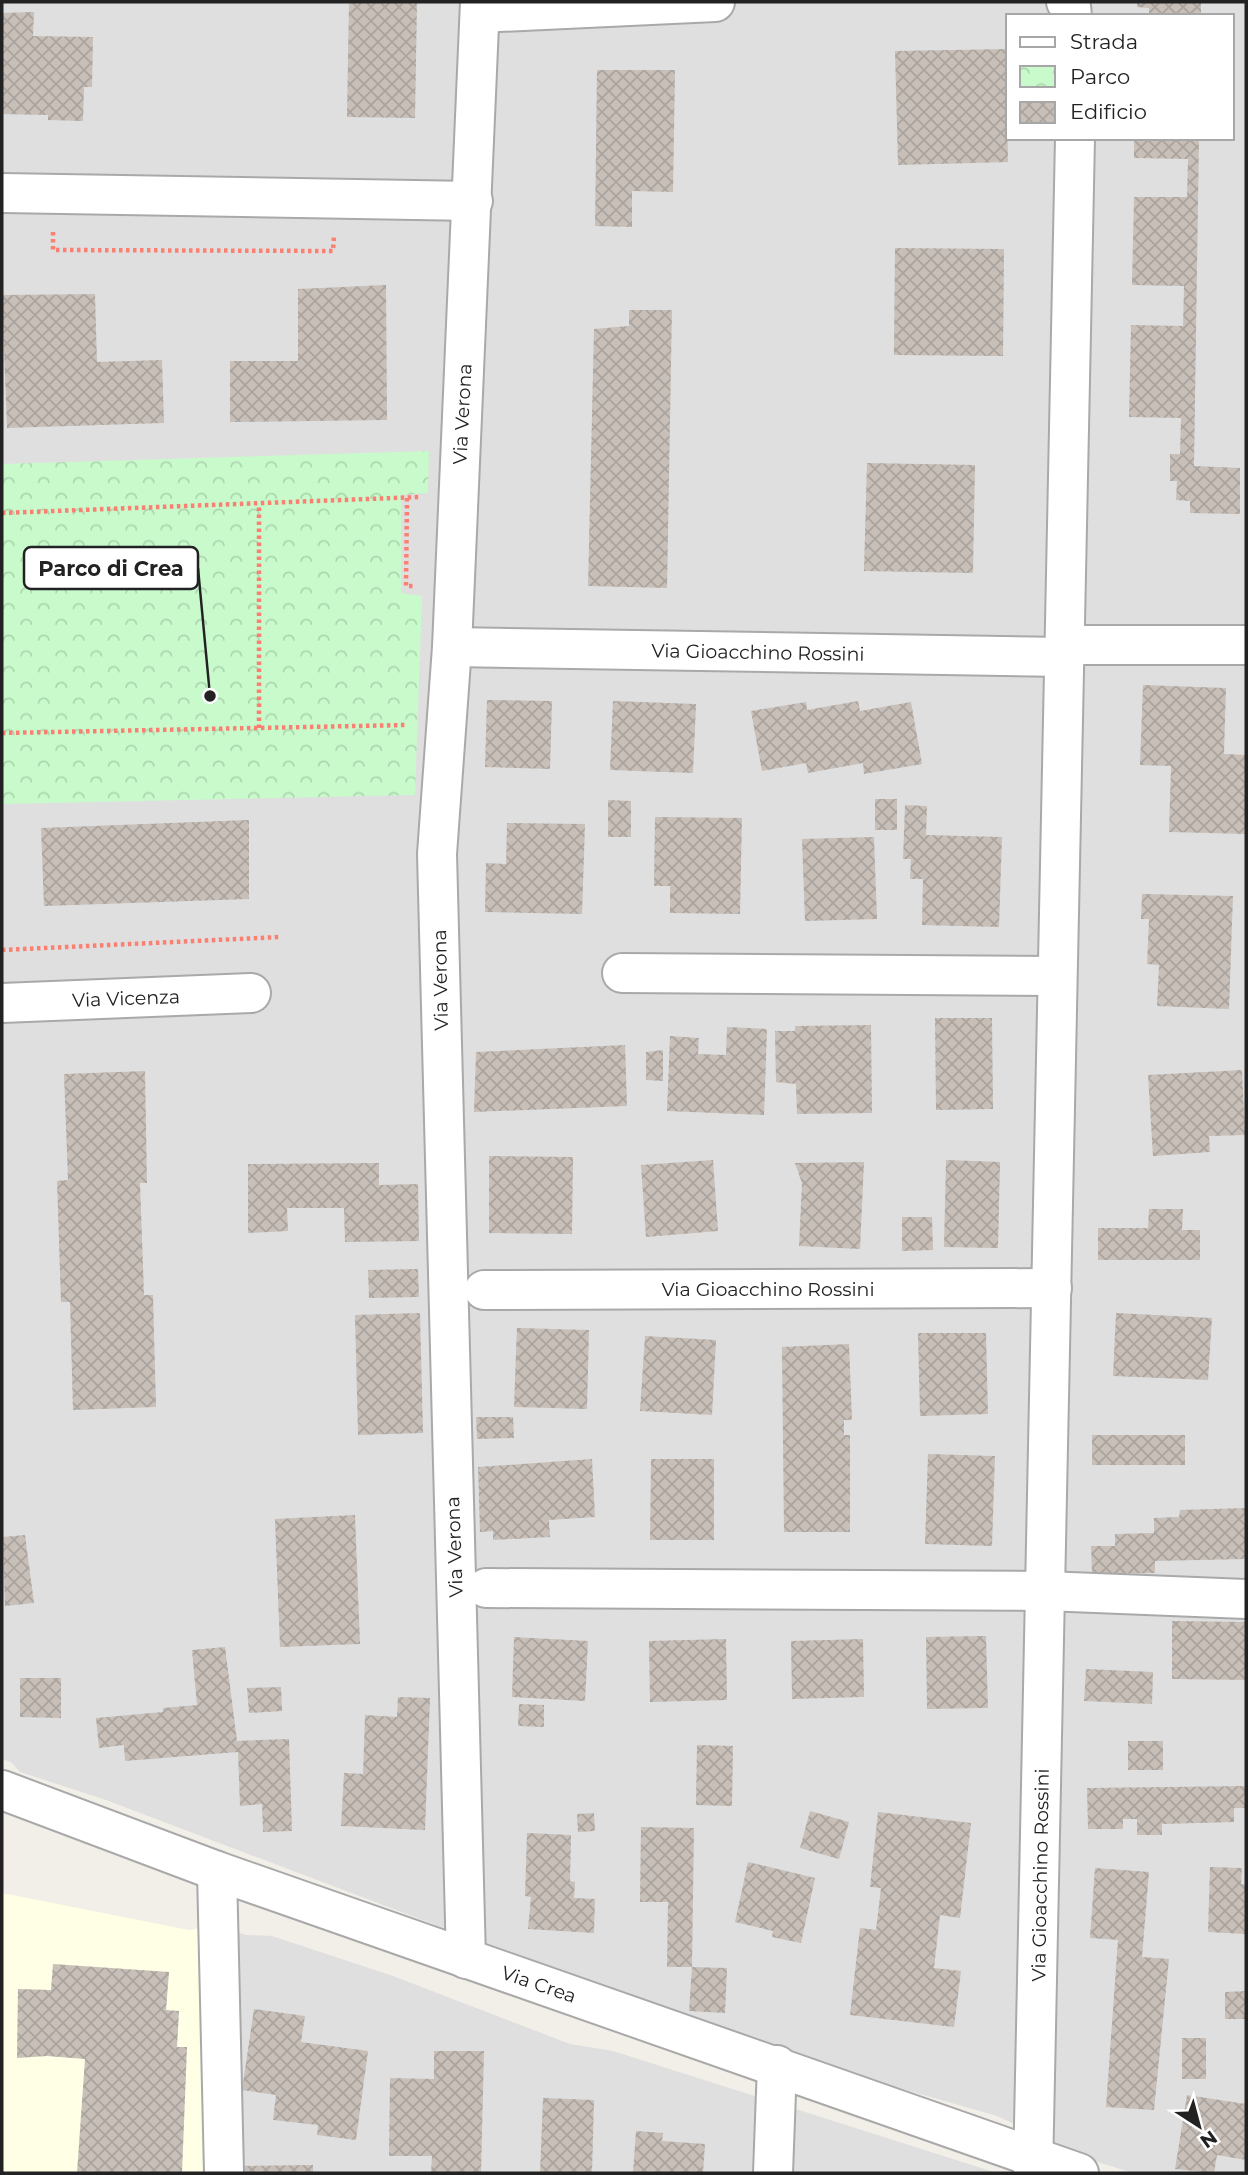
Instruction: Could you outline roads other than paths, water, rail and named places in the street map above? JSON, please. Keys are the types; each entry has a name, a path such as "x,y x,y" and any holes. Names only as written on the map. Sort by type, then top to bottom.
{"street":[{"path":"480,7 715,2"},
{"name":"Via Verona","path":"466,1959 437,855 452,647 480,7"},
{"name":"Via Gioacchino Rossini","path":"1034,2166 1075,140"},
{"path":"2,193 473,201"},
{"name":"Via Gioacchino Rossini","path":"452,647 1064,651 1246,645"},
{"path":"622,973 1056,976"},
{"name":"Via Vicenza","path":"2,1003 251,993"},
{"name":"Via Gioacchino Rossini","path":"484,1290 1052,1288"},
{"path":"486,1588 1045,1591 1246,1599"},
{"name":"Via Crea","path":"2,1790 217,1871 777,2065 1034,2166 1079,2173"},
{"path":"217,1871 224,2173"},
{"path":"773,2173 777,2065"}],"place":[{"name":"Parco di Crea","path":"210,696"}]}
